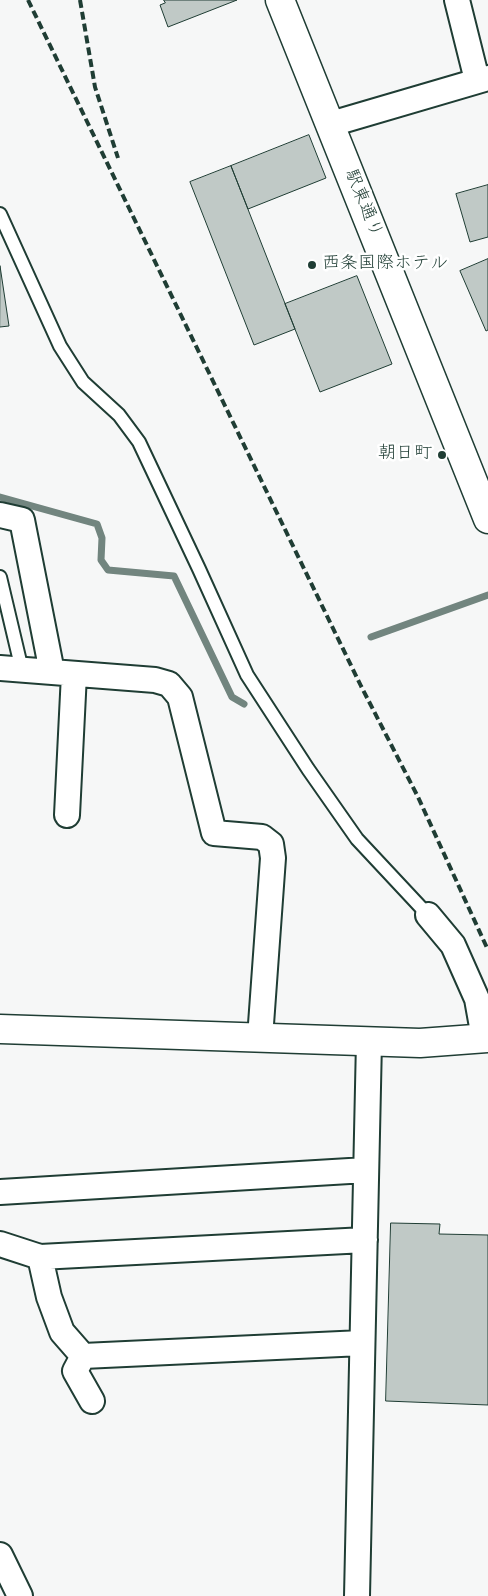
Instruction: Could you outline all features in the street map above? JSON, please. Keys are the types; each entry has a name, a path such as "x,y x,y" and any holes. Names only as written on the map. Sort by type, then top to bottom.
{"street":[{"name":"駅東通り","path":"280,0 481,481 488,519"},
{"path":"331,124 483,79 457,0"},
{"path":"0,515 22,520 63,673 67,815"},
{"path":"11,669 155,680 169,684 180,697 214,833 262,837 271,844 273,858 260,1038"},
{"path":"0,1029 420,1043 486,1038 477,999 453,944 428,915"},
{"path":"357,1596 369,1041"},
{"path":"0,1192 366,1170"},
{"path":"0,1244 40,1257 364,1240"},
{"path":"40,1257 49,1297 62,1332 83,1356"},
{"path":"83,1356 362,1343"},
{"path":"83,1356 76,1371 92,1401"},
{"path":"0,1556 20,1596"}],"lane":[{"path":"0,214 60,346 83,382 119,416 138,442 247,675 357,839 428,915"},
{"path":"0,577 11,669"}],"building":[{"path":"164,0 237,0 168,27 160,5 165,3"},
{"path":"309,135 326,178 248,209 231,166"},
{"path":"231,166 295,329 254,345 190,182"},
{"path":"488,185 488,237 470,242 456,194"},
{"path":"488,259 488,330 486,331 460,271"},
{"path":"0,266 9,326 0,327"},
{"path":"357,276 392,364 320,392 285,304"},
{"path":"391,1223 440,1224 439,1234 488,1235 488,1405 386,1401"}],"waterway":[{"path":"0,497 97,524 102,538 101,560 108,570 174,576 232,697 244,704"},
{"path":"371,637 488,595"}],"railway":[{"path":"28,0 361,686 418,797 488,950"},
{"path":"80,0 95,87 118,158"}],"place":[{"name":"西条国際ホテル","path":"312,265"},
{"name":"朝日町","path":"442,455"}]}
